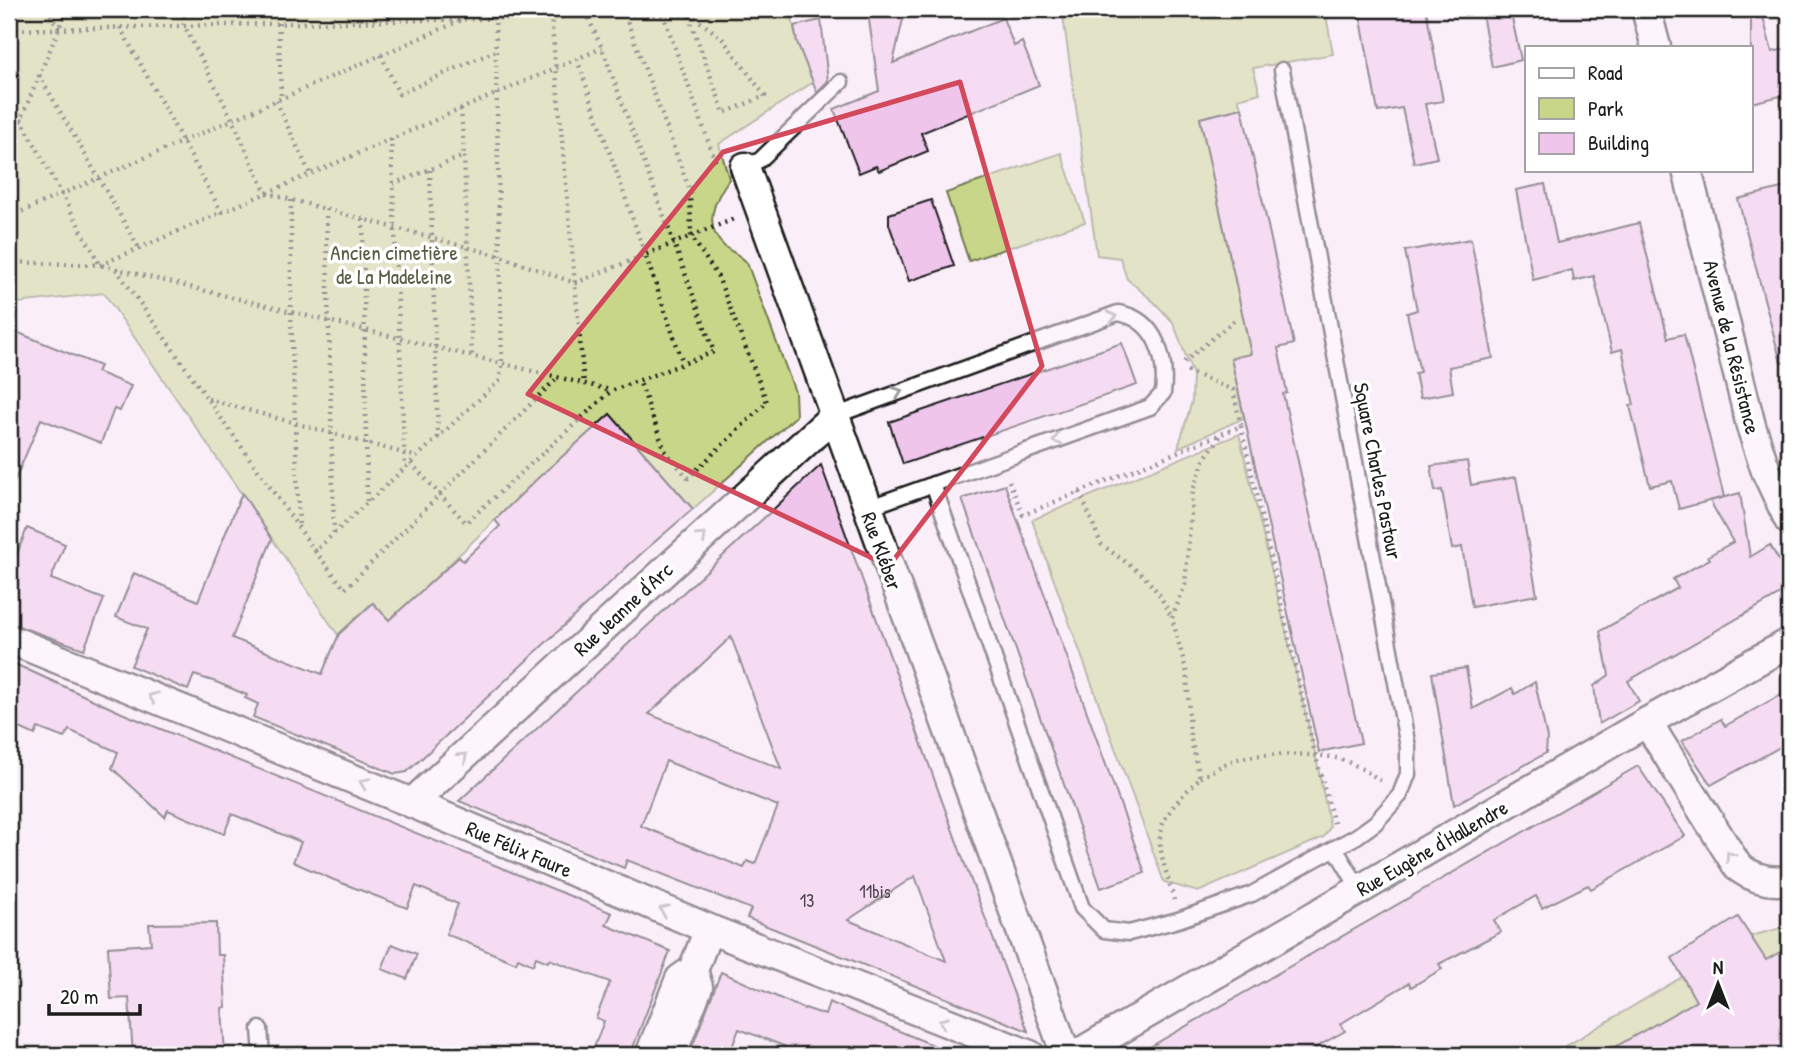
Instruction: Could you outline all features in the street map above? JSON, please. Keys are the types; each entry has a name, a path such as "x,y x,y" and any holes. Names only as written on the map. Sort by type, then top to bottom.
{"street":[{"path":"1646,9 1656,46"},
{"name":"Rue Kléber","path":"745,167 1066,1055"},
{"name":"Avenue de la Résistance","path":"1688,172 1751,426 1766,471 1789,520"},
{"name":"Rue Jeanne d'Arc","path":"412,803 834,416"},
{"name":"Rue Félix Faure","path":"9,639 412,803 709,929 1030,1055"},
{"name":"Rue Eugène d'Hallendre","path":"1076,1055 1647,722 1789,643"},
{"path":"1647,722 1738,867 1757,878 1770,881 1789,880"},
{"path":"650,1055 680,979 693,970 709,929"},
{"path":"671,1055 698,987 693,970"}],"lane":[{"name":"Square Charles Pastour","path":"933,484 1082,908 1104,930 1129,933 1178,920 1252,894 1375,823 1400,795 1408,774 1408,747 1282,70"},
{"name":"Rue Kléber","path":"745,167 760,160 841,82"},
{"path":"834,416 1118,313 1132,315 1147,327 1158,345 1164,378 1163,393 1150,407 867,508"},
{"path":"1335,848 1360,890"},
{"path":"260,1029 262,1055"}],"path":[{"path":"46,9 59,29"},
{"path":"9,148 67,9"},
{"path":"184,9 184,25 266,193 500,256 575,283 761,209"},
{"path":"278,9 278,100 310,174"},
{"path":"332,9 332,21"},
{"path":"388,9 389,20"},
{"path":"316,551 499,381 502,366 495,9"},
{"path":"548,9 556,68 584,384"},
{"path":"411,463 466,523 611,391 714,352 603,48 583,9"},
{"path":"683,9 722,38 765,96 724,113 688,14"},
{"path":"663,14 717,167"},
{"path":"9,30 688,14"},
{"path":"625,15 690,191 691,236 718,277 767,402 688,478 665,452 639,380"},
{"path":"9,217 466,18"},
{"path":"120,26 222,214"},
{"path":"100,265 603,48"},
{"path":"381,55 399,94 495,51"},
{"path":"578,59 683,363"},
{"path":"40,75 138,248"},
{"path":"461,109 472,358"},
{"path":"21,119 100,265"},
{"path":"391,139 405,468"},
{"path":"393,184 464,156"},
{"path":"430,170 438,438"},
{"path":"291,200 291,313 299,528"},
{"path":"327,209 334,534"},
{"path":"363,219 367,503"},
{"path":"9,262 100,265 611,391"},
{"path":"116,269 345,589 557,378"},
{"path":"1236,319 1178,367 1233,390 1335,830 1335,848"},
{"path":"207,398 417,457"},
{"path":"1000,461 1023,515 1241,426"},
{"path":"1172,618 1185,585 1193,490 1205,458 1223,433"},
{"path":"1080,492 1101,544 1143,575 1159,594 1172,618 1187,673 1190,735 1199,778"},
{"path":"1178,920 1162,855 1161,830 1180,797 1199,778 1240,758 1264,755 1336,758 1373,775 1400,795"}],"highlighted area":[{"path":"960,82 1042,366 889,566 528,394 723,152"}],"green space":[{"name":"Ancien cimetière de La Madeleine","path":"9,9 790,9 797,42 813,82 719,144 729,179 715,203 712,221 717,238 747,263 795,392 796,416 693,509 610,414 534,482 390,622 372,603 338,635 104,293 9,304"},
{"path":"1062,9 1325,9 1333,54 1253,68 1260,93 1238,99 1242,108 1200,118 1251,354 1231,359 1244,418 1178,448 1192,401 1193,375 1173,322 1127,279 1120,258 1097,255"},
{"path":"1061,153 1085,222 969,261 946,193"},
{"path":"1239,434 1316,757 1330,827 1324,837 1198,892 1164,882 1032,520"},
{"path":"1789,926 1789,1055 1551,1055 1751,936"}],"building":[{"path":"1359,9 1426,9 1443,101 1425,104 1437,158 1414,163 1402,108 1378,112"},
{"path":"1481,9 1510,9 1521,60 1492,67"},
{"path":"1751,9 1761,9 1772,52 1789,48 1789,94 1752,103"},
{"path":"868,13 904,15 893,63 1003,18 1014,46 1022,42 1039,85 921,133 928,151 879,171 876,166 859,173 834,109 879,91"},
{"path":"821,20 828,81 817,92 797,42 794,26"},
{"path":"1242,108 1294,344 1278,348 1287,393 1283,394 1361,743 1319,752 1231,358 1251,354 1200,118"},
{"path":"1545,184 1557,243 1639,223 1668,338 1684,334 1724,497 1679,509 1672,481 1650,486 1630,406 1634,405 1622,349 1612,352 1594,276 1574,281 1572,270 1533,280 1516,190"},
{"path":"1789,186 1789,362 1781,363 1738,199"},
{"path":"931,200 954,266 909,281 889,224 889,214"},
{"path":"1471,239 1493,358 1449,367 1453,392 1420,398 1415,373 1420,372 1407,313 1417,310 1405,251"},
{"path":"9,329 100,366 97,372 131,386 120,411 114,409 101,443 41,419 9,494"},
{"path":"1122,343 1137,385 903,464 889,422"},
{"path":"610,414 693,509 643,552 407,772 395,774 253,717 258,704 245,698 247,695 216,682 194,675 188,690 131,666 147,629 116,617 134,573 198,601 242,493 272,539 232,638 322,674 339,634 373,603 389,620 459,557 463,561 500,526 495,520"},
{"path":"1467,461 1471,485 1516,477 1537,595 1472,607 1462,547 1452,549 1442,490 1435,491 1431,466"},
{"path":"821,465 1028,1031 747,918 751,909 627,860 624,868 459,801","holes":["731,637 781,769 649,714","666,761 778,806 755,864 747,861 744,868 641,826","915,876 946,961 848,920"]},
{"path":"1005,485 1145,873 1101,888 962,499"},
{"path":"1740,493 1750,557 1770,545 1789,578 1789,589 1628,681 1639,701 1599,724 1594,686 1609,675 1600,631 1678,588 1673,579 1710,559 1708,556 1733,542 1710,501"},
{"path":"27,528 65,544 51,579 104,599 84,649 9,623 9,575"},
{"path":"15,664 124,714 612,913 606,925 670,951 630,1055 591,1055 604,1021 596,1018 610,982 549,959 548,962 536,957 533,965 518,958 516,963 446,934 458,904 416,886 407,908 334,880 293,862 301,842 232,814 224,834 168,810 165,817 112,768 118,752 69,730 64,738 38,728 35,735 9,723 9,678"},
{"path":"1466,668 1473,709 1512,688 1515,694 1535,682 1547,738 1546,753 1454,805 1432,673"},
{"path":"1789,690 1789,742 1711,785 1682,741 1721,719 1725,726"},
{"path":"1638,766 1685,836 1591,889 1588,885 1542,908 1536,896 1494,920 1501,932 1439,964 1442,969 1411,987 1409,983 1340,1024 1345,1031 1302,1055 1136,1055"},
{"path":"1738,917 1766,960 1789,947 1789,1055 1601,1055 1696,1001 1672,958"},
{"path":"216,923 217,955 223,955 225,1055 133,1055 129,998 111,999 108,947 151,944 149,924"},
{"path":"392,944 417,954 407,979 382,969"},
{"path":"721,972 804,1009 825,1015 829,1002 957,1055 780,1055 784,1046 739,1029 729,1055 689,1055"}]}
